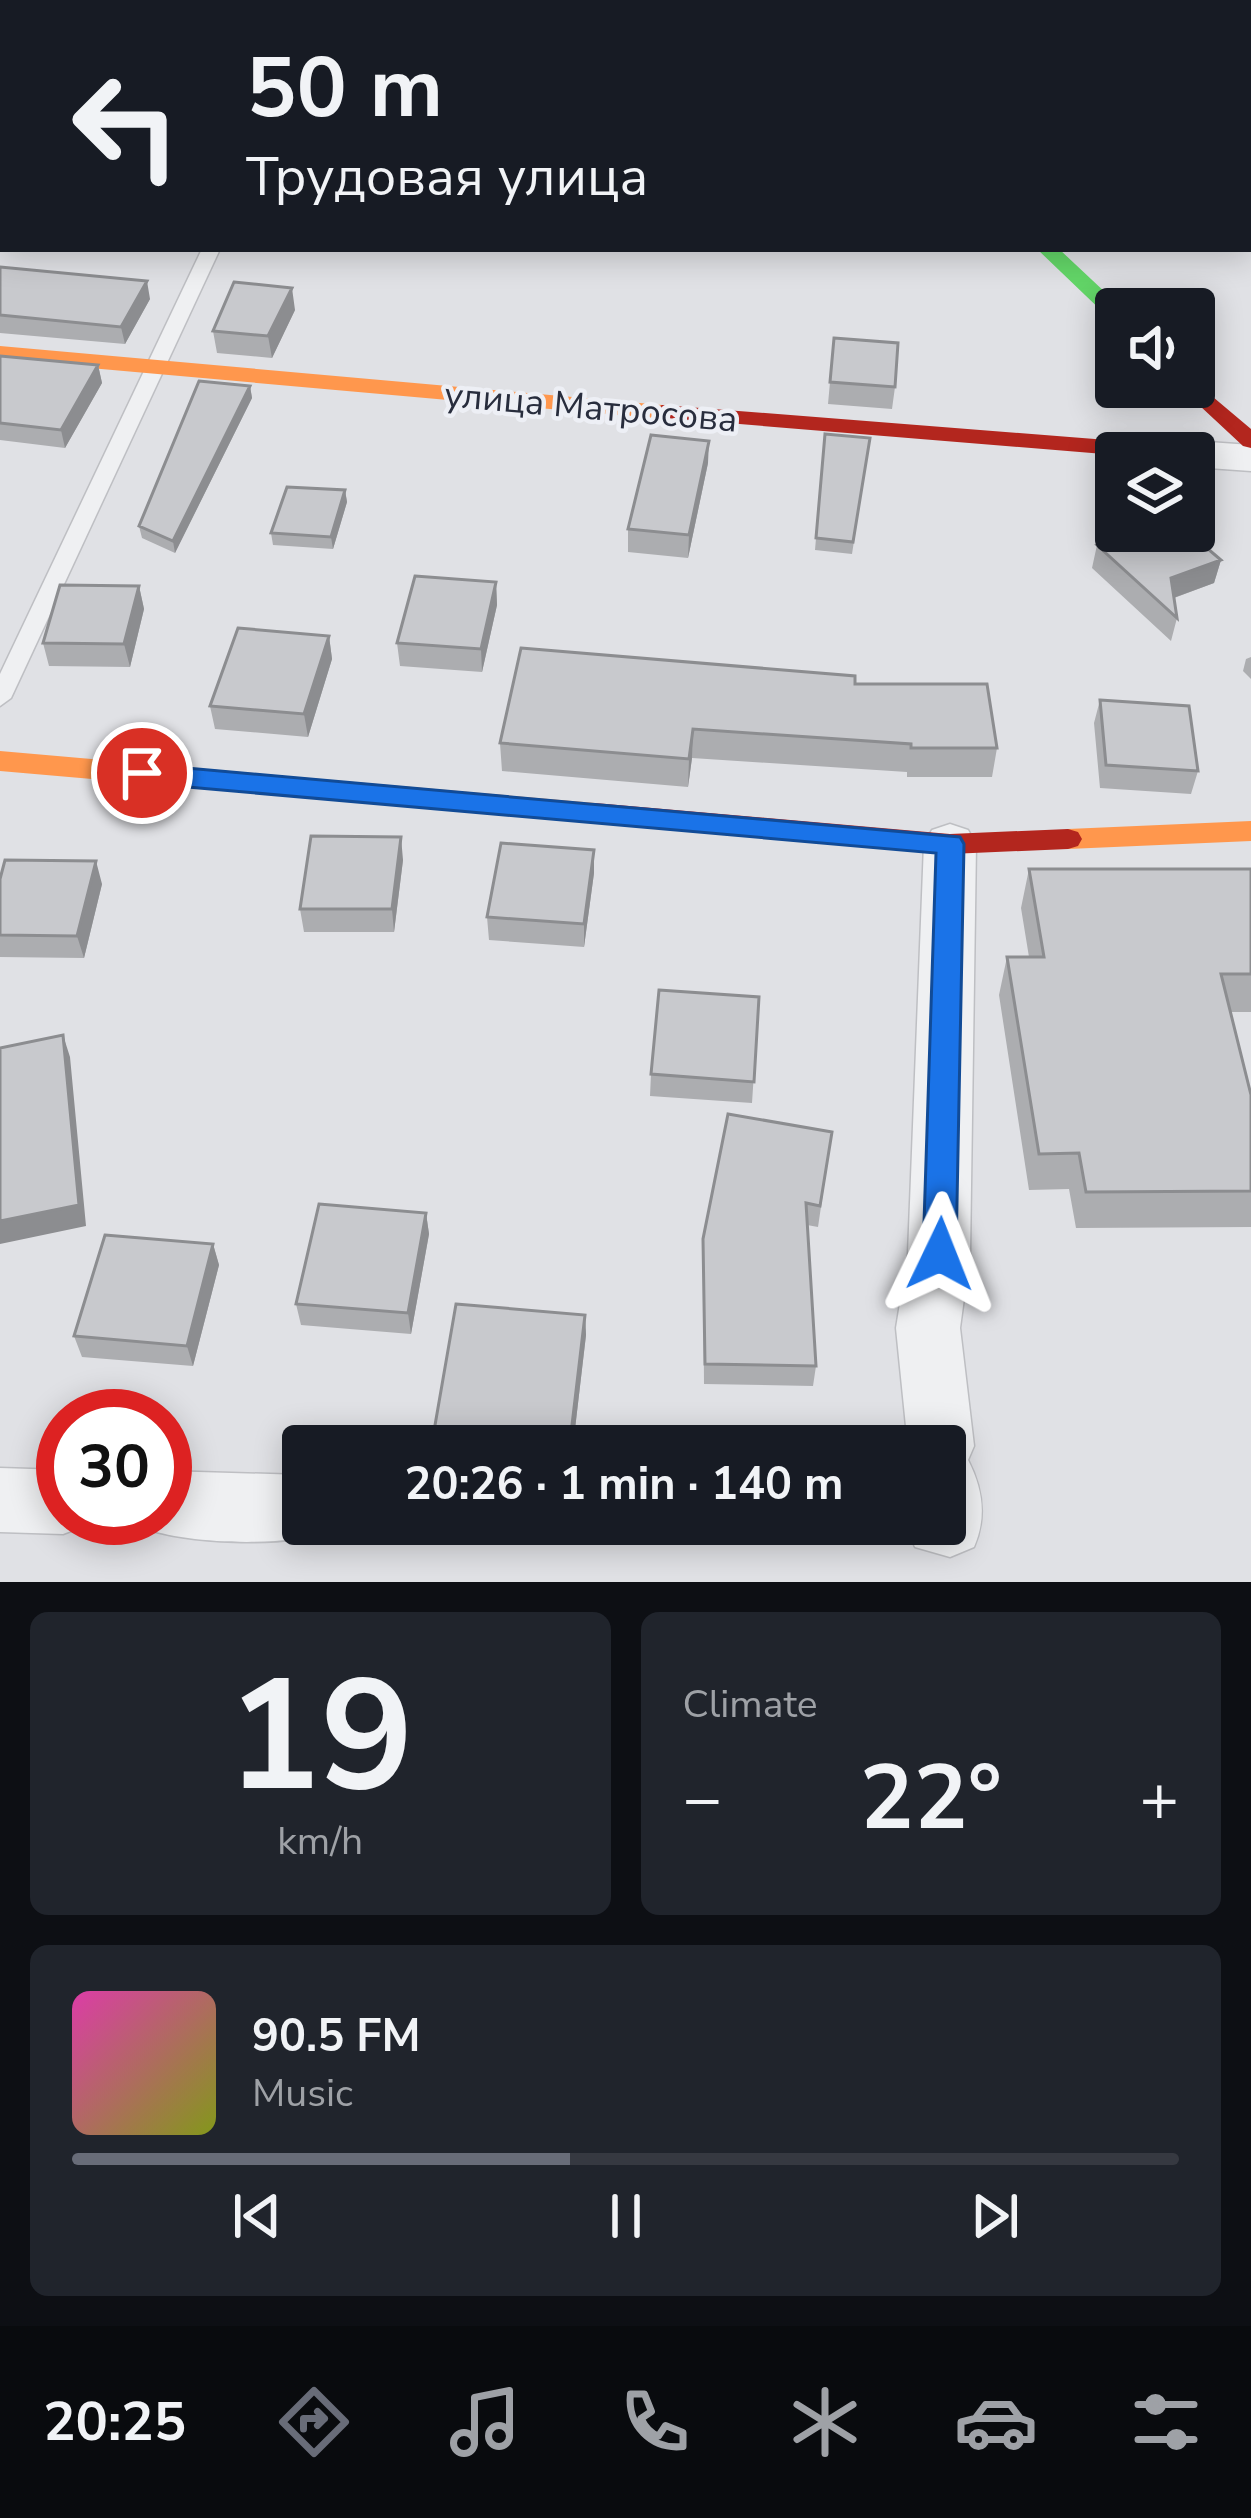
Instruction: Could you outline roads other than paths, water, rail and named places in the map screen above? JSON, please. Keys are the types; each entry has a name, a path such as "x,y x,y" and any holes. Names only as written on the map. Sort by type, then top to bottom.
{"street":[{"path":"1050,252 1095,294"},
{"name":"улица Матросова","path":"0,353 441,395 1095,446"},
{"path":"1215,407 1251,441"},
{"path":"1215,455 1251,458"},
{"path":"0,761 950,844 1251,831"},
{"path":"939,1425 928,1328 940,1254 950,844"},
{"path":"0,1500 36,1501"},
{"path":"192,1505 282,1507"}],"lane":[{"path":"0,698 210,252"}]}
